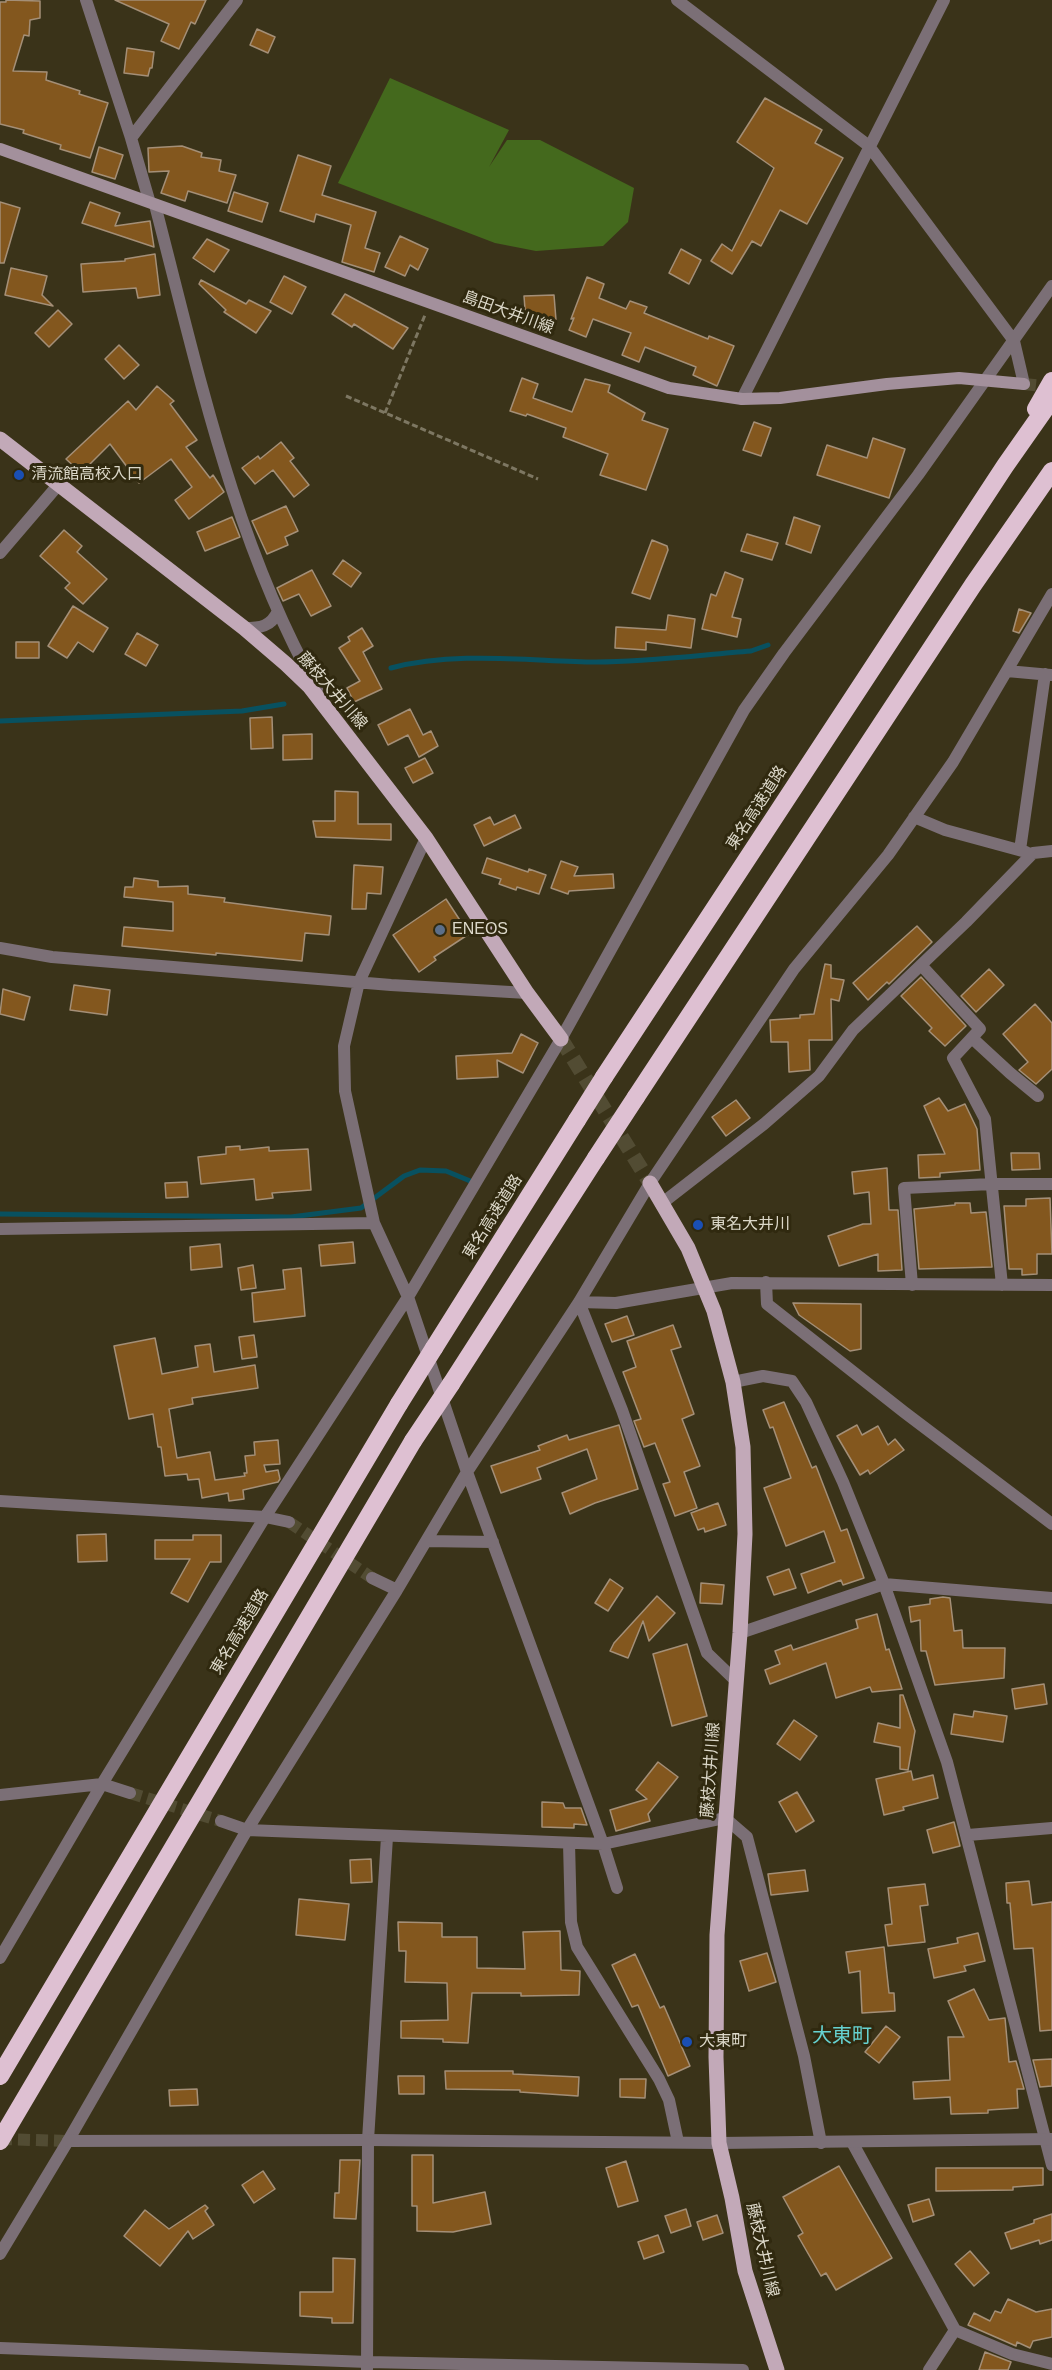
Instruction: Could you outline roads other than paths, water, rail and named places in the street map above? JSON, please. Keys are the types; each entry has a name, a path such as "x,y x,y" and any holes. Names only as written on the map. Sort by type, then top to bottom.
{"highway":[{"path":"1005,466 1052,381"},
{"name":"東名高速道路","path":"0,2076 399,1404 577,1120 1005,466 1052,399"},
{"path":"0,2141 413,1441 973,585 1052,471"},
{"path":"973,585 1052,488"}],"main road":[{"name":"島田大井川線","path":"0,149 669,388 742,399 780,398 924,381 987,380 1024,384"},
{"name":"藤枝大井川線","path":"0,439 286,663 329,711 426,838 527,993 561,1039"},
{"name":"藤枝大井川線","path":"650,1183 688,1248 706,1288 734,1382 743,1458 745,1534 740,1633 717,1935 716,2057 719,2144 732,2198 745,2271 777,2370"}],"street":[{"path":"86,0 152,203 209,414 262,577 329,711"},
{"path":"131,138 237,0"},
{"path":"677,0 869,146 1014,341 1024,384"},
{"path":"742,399 944,0"},
{"path":"0,1958 102,1784 265,1517 408,1297 561,1039 744,710 987,380 1052,286"},
{"path":"0,553 59,484"},
{"path":"0,2254 247,1830 397,1590 467,1472 579,1302 650,1183 794,969 888,855 953,762 1052,594"},
{"path":"244,628 261,628 270,623 278,611"},
{"path":"1007,671 1049,675 1020,850"},
{"path":"914,817 945,830 1020,850 1033,853 1052,851"},
{"path":"426,838 358,982 344,1046 345,1090 374,1223 408,1297 467,1472 617,1888"},
{"path":"661,1204 764,1124 819,1076 853,1030 1033,853"},
{"path":"0,948 52,957 358,982 527,993"},
{"path":"921,965 980,1029 953,1058 985,1119 1002,1285"},
{"path":"972,1038 1010,1074 1038,1096"},
{"path":"912,1285 904,1188 1052,1184"},
{"path":"0,1229 374,1223"},
{"path":"766,1282 767,1304 1052,1524"},
{"path":"579,1302 616,1303 732,1283 1052,1285"},
{"path":"579,1302 622,1410 707,1653 735,1680"},
{"path":"734,1382 763,1376 792,1381 806,1402 843,1482 884,1584 948,1762 1049,2139 1052,2165"},
{"path":"0,1501 265,1517 289,1522"},
{"path":"426,1541 493,1542"},
{"path":"372,1578 397,1590"},
{"path":"740,1633 884,1584 1052,1598"},
{"path":"0,1796 102,1784 130,1793"},
{"path":"221,1821 247,1830 603,1844 725,1818 747,1838 804,2056 821,2143"},
{"path":"968,1835 1052,1828"},
{"path":"367,2366 368,2139 387,1837"},
{"path":"569,1843 571,1922 577,1947 659,2079 669,2100 678,2142"},
{"path":"68,2140 368,2139 719,2144 1049,2139"},
{"path":"852,2142 955,2330 1012,2354 1052,2364"},
{"path":"929,2370 955,2330"},
{"path":"0,2348 367,2366 743,2370"}],"waterway":[{"path":"391,668 466,658 635,661 751,651 768,645"},
{"path":"0,721 242,711 284,704"},
{"path":"0,1214 291,1217 361,1208 404,1176 420,1170 446,1171 475,1183"}],"tunnel":[{"path":"1024,384 1052,387"},
{"path":"561,1039 650,1183"},
{"path":"289,1522 372,1578"},
{"path":"130,1793 221,1821"},
{"path":"0,2139 68,2141"}],"place":[{"name":"清流館高校入口","path":"19,475"},
{"name":"ENEOS","path":"440,930"},
{"name":"東名大井川","path":"698,1225"},
{"name":"大東町","path":"687,2042"}],"district":[{"name":"大東町","path":"842,2036"}]}
